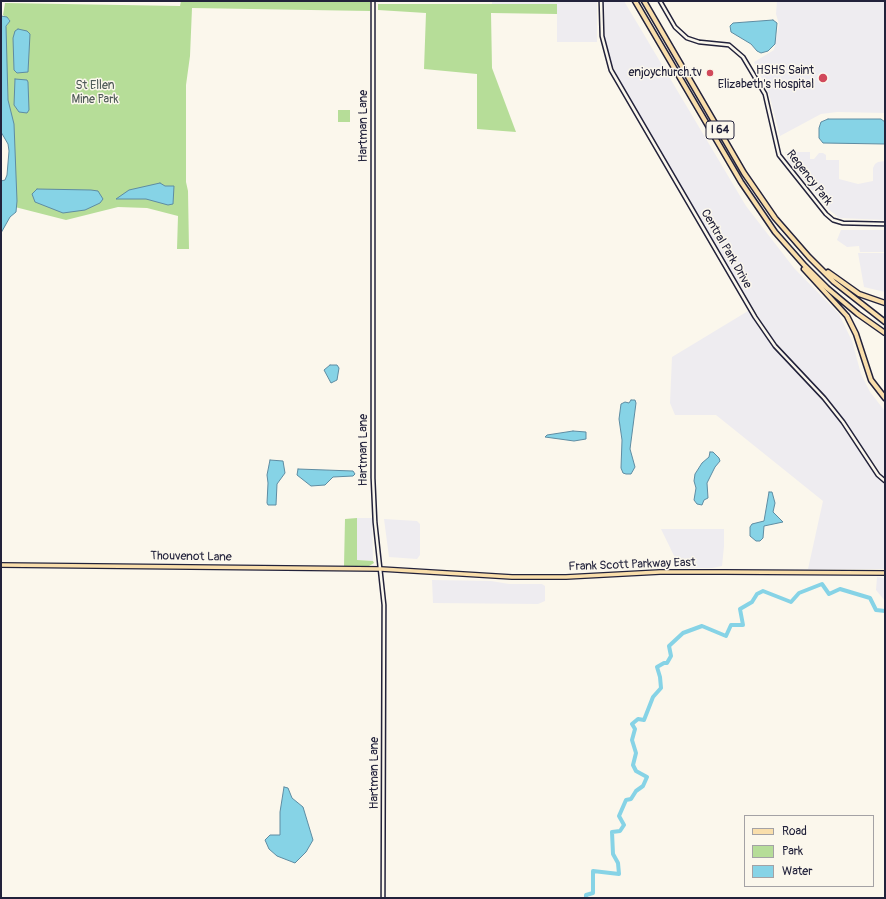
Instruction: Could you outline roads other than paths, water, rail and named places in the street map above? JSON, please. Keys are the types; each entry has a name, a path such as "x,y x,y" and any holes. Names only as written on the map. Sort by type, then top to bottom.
{"highway":[{"name":"I 64","path":"635,1 741,182 784,244 827,288 858,314 885,333"},
{"name":"I 64","path":"644,1 751,183 775,218 805,252 840,286 885,322"},
{"path":"784,244 847,316 856,334 871,380 885,398"},
{"path":"805,252 850,289 865,297 885,303"}],"main road":[{"name":"Thouvenot Lane","path":"1,564 381,569"},
{"name":"Frank Scott Parkway East","path":"381,569 519,577 725,572 885,573"}],"street":[{"name":"Hartman Lane","path":"373,1 373,478 375,522 384,605 385,672 383,898"},
{"name":"Central Park Drive","path":"601,1 602,36 611,70 754,317 775,346 824,398 878,475 885,482"},
{"name":"Regency Park","path":"660,1 675,27 682,35 699,42 729,45 740,53 765,94 779,155 826,214 833,220 843,223 885,224"}],"water":[{"path":"1,16 7,17 10,21 6,26 8,100 14,124 17,201 16,212 10,217 1,233 1,181 5,180 7,175 9,151 8,144 1,132"},
{"path":"773,20 777,23 775,44 768,51 761,53 751,44 731,32 730,26 733,23"},
{"path":"18,29 27,31 30,34 28,72 17,73 14,70 13,38 15,31"},
{"path":"15,79 27,80 28,82 29,110 27,113 19,112 14,105"},
{"path":"828,119 881,119 885,122 885,144 823,143 819,138 819,128 821,122"},
{"path":"160,183 165,186 174,186 173,204 168,205 146,199 116,199 129,190"},
{"path":"37,189 98,191 103,199 100,203 85,210 63,213 35,202 32,194"},
{"path":"330,365 337,365 339,368 337,380 331,383 324,370"},
{"path":"631,400 635,400 636,403 630,449 635,467 631,474 626,474 623,473 621,468 622,440 619,419 621,404 625,402 629,403"},
{"path":"573,431 586,432 586,439 574,441 545,437 547,435"},
{"path":"710,452 713,452 720,461 715,467 707,483 708,498 704,500 702,505 697,504 694,500 696,488 694,481 695,474 702,463 709,457"},
{"path":"270,460 283,461 285,473 277,484 276,505 268,505 267,503 267,475"},
{"path":"298,469 353,471 355,474 353,476 333,477 325,485 311,486 297,475"},
{"path":"769,492 772,492 775,503 773,512 783,522 764,526 763,538 760,541 756,541 750,536 750,527 752,524 764,521"},
{"path":"284,787 288,788 292,798 303,807 313,840 306,852 295,863 277,856 269,849 265,840 270,835 280,835 280,812"}],"waterway":[{"path":"586,898 586,895 593,893 593,871 619,874 618,863 613,854 612,832 620,831 624,825 619,816 626,800 631,799 636,791 643,786 647,777 636,771 633,765 636,753 632,740 635,729 632,724 638,719 644,720 653,697 661,688 657,667 667,663 671,656 669,646 683,633 702,626 726,636 731,625 743,625 740,609 752,602 757,594 763,591 791,602 799,593 822,584 829,594 840,589 870,598 876,610 885,611"}],"place":[{"name":"enjoychurch.tv","path":"710,73"},
{"name":"HSHS Saint Elizabeth's Hospital","path":"823,78"}],"park label":[{"name":"St Ellen Mine Park","path":"95,93"}]}
